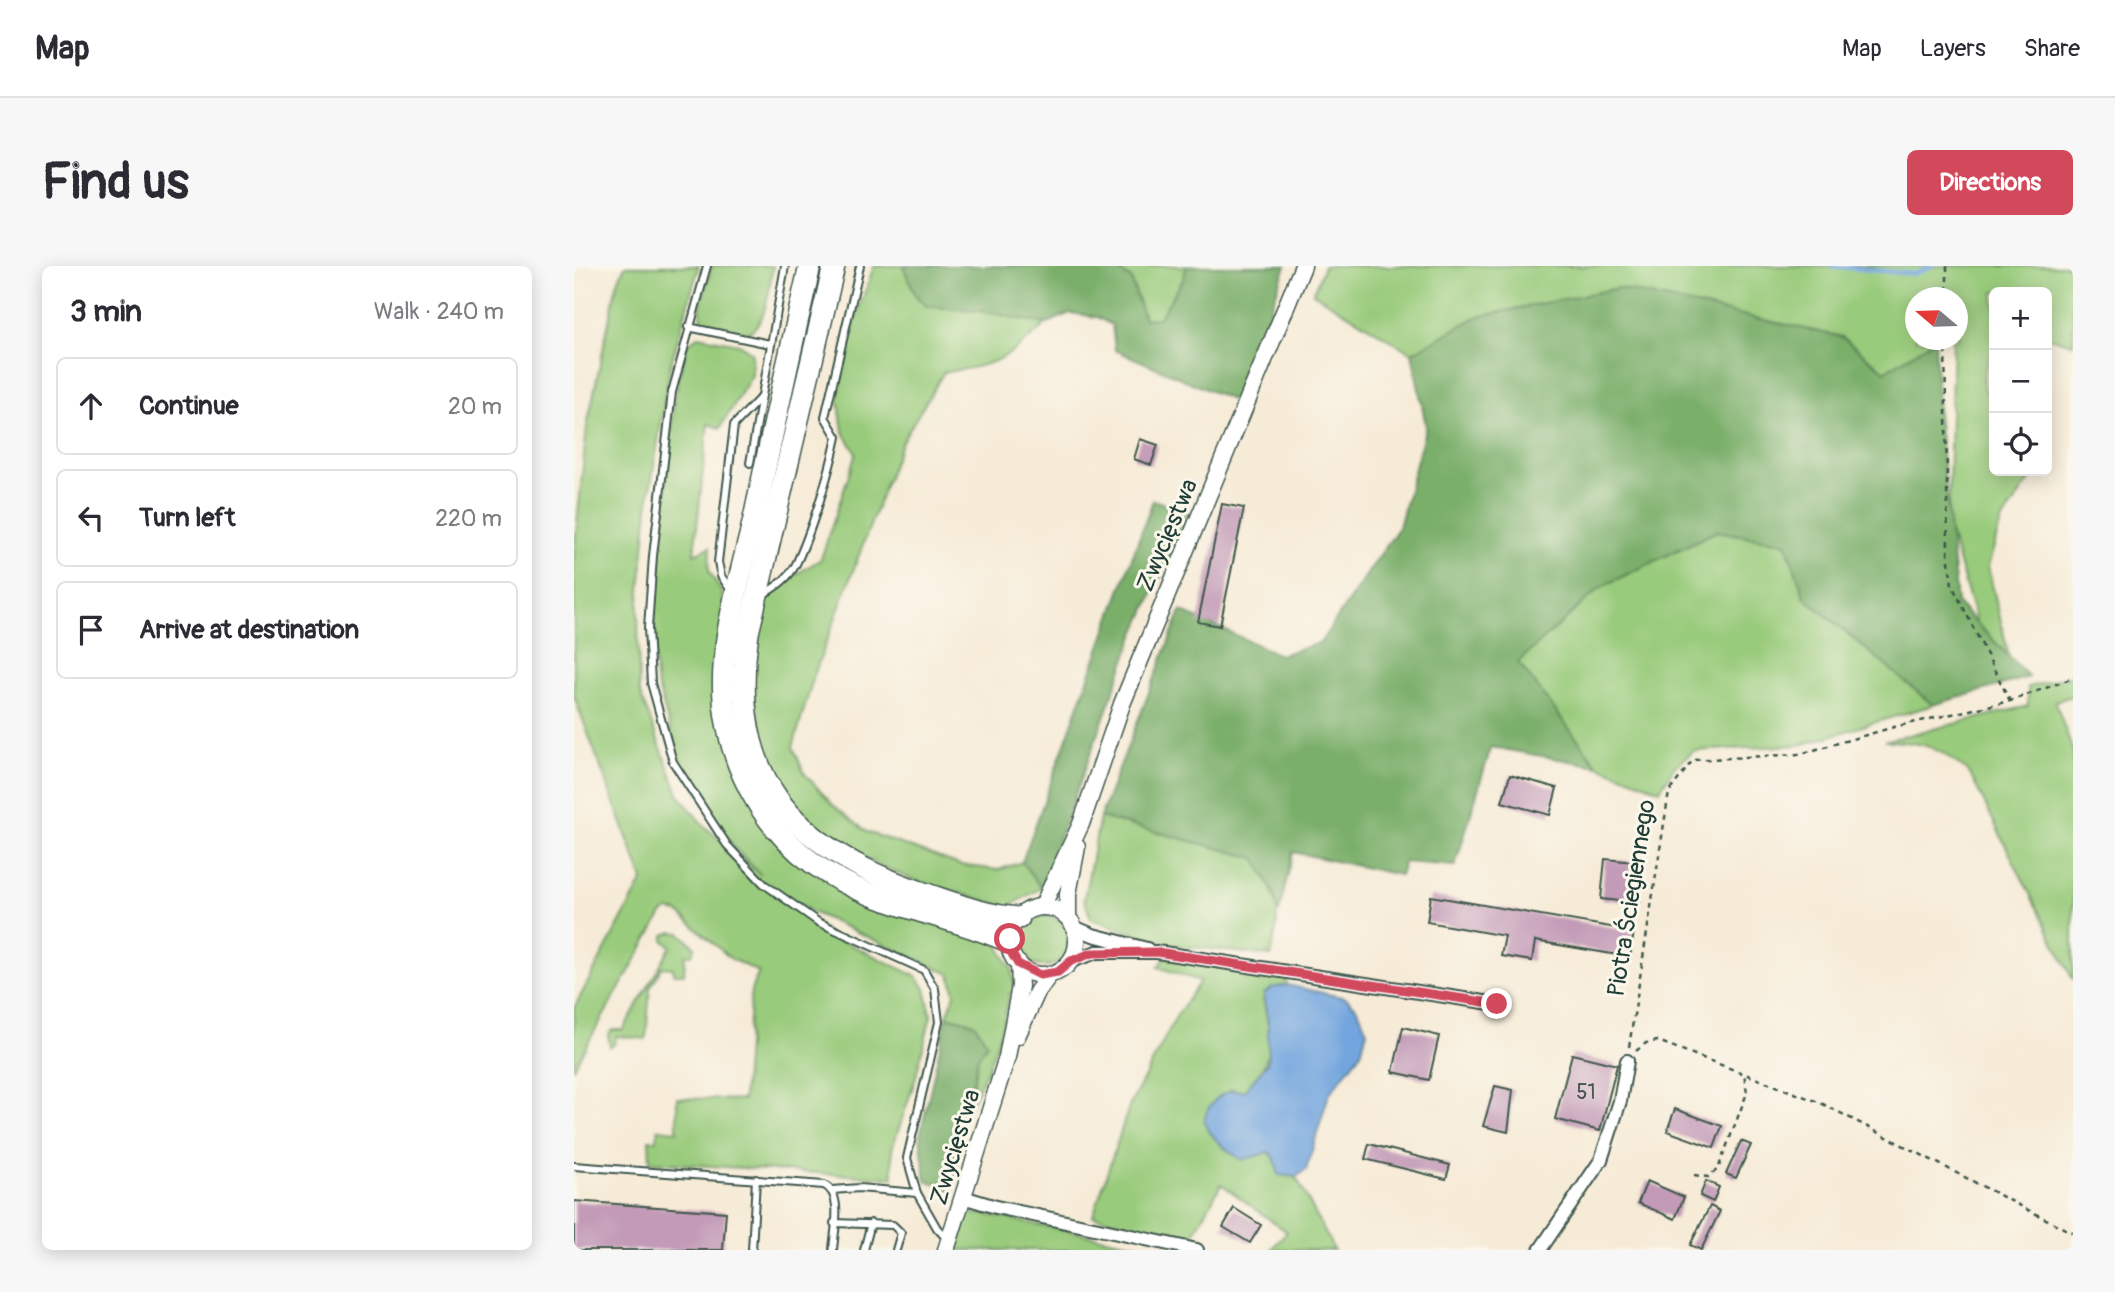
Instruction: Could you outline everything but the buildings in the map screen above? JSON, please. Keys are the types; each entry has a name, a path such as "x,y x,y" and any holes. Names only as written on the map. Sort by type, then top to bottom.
{"highway":[{"path":"810,266 733,612 724,688 732,743 741,772 775,828 815,865 878,897 1010,943"},
{"path":"834,266 748,633 743,687 752,748 778,800 815,840 836,856 887,881 996,916 1019,918"}],"main road":[{"name":"Zwycięstwa","path":"1042,907 1081,824 1122,704 1303,266"},
{"name":"Zwycięstwa","path":"1071,922 1068,894 1081,824"},
{"path":"1042,907 1056,909 1071,922 1077,942 1071,961 1062,970 1049,974 1030,972 1018,964 1010,943 1011,931 1019,918 1031,909 1042,907"},
{"name":"Zwycięstwa","path":"948,1246 1007,1057 1020,985 1018,964"},
{"name":"Zwycięstwa","path":"1007,1057 1037,992 1049,974"}],"street":[{"path":"1071,922 1093,935 1157,952 1497,1004"},
{"path":"1071,961 1097,953 1157,952"},
{"path":"1540,1250 1601,1160 1620,1101 1627,1061"},
{"path":"963,1198 1197,1250"}],"lane":[{"path":"707,266 672,392 653,556 648,628 651,683 673,762 727,845 764,884 807,914 924,970 935,989 939,1022 907,1158 917,1193 948,1246"},
{"path":"750,463 785,266"},
{"path":"764,594 782,583 796,565 833,458 837,437 825,417 860,266"},
{"path":"688,327 770,344"},
{"path":"730,589 721,576 718,562 734,425 761,397"},
{"path":"574,1166 818,1184 832,1191 859,1188 917,1193"},
{"path":"752,1250 756,1179"},
{"path":"832,1191 835,1199 833,1250"},
{"path":"834,1223 893,1225 899,1229 896,1250"},
{"path":"864,1250 872,1223"}],"path":[{"path":"1947,266 1947,287"},
{"path":"1945,350 1948,553 1952,585 2010,701"},
{"name":"Piotra Ściegiennego","path":"1627,1061 1670,792 1693,760 1800,754 1894,727 2010,701 2073,678"},
{"path":"1627,1061 1646,1043 1658,1041 1744,1073 1821,1103 2073,1233"},
{"path":"1695,1175 1708,1177 1718,1169 1747,1093 1744,1073"}],"green space":[{"path":"625,266 699,266 670,367 649,497 638,612 639,691 679,795 703,825 761,875 734,847 680,763 656,680 653,617 675,397 687,345 698,336 739,344 752,353 752,375 720,428 708,424 694,554 710,547 709,571 721,591 726,610 717,649 774,839 997,944 1012,969 1015,993 1010,993 993,1054 967,1110 978,1058 974,1023 947,1016 955,994 950,974 812,912 778,890 830,935 916,976 925,988 931,1016 915,1080 892,1149 893,1178 650,1162 649,1140 657,1140 658,1129 677,1131 677,1098 743,1100 751,990 759,972 731,959 678,912 668,910 662,914 574,1067 574,1008 643,880 574,696 574,554 587,426 617,283"},
{"path":"712,266 773,266 764,312 755,328 748,333 711,327 702,320 700,307"},
{"path":"874,266 903,266 916,296 926,306 981,311 1046,324 1000,359 976,367 944,372 901,443 814,675 793,747 804,773 834,806 867,832 960,865 998,870 1022,862 1041,888 1008,907 910,879 847,850 794,807 772,774 758,729 749,658 764,594 821,559 856,453 843,431 838,397 855,320"},
{"path":"903,266 1112,266 1131,279 1144,319 1159,318 1183,280 1187,266 1286,266 1236,402 1115,350 1112,325 1097,317 1070,313 1046,324 981,311 926,306 916,296"},
{"path":"1112,266 1187,266 1183,280 1159,318 1144,319 1131,279"},
{"path":"1324,266 2073,266 2073,344 2052,338 2052,287 1989,287 1989,360 1984,383 1989,397 1989,476 2033,476 2001,522 1988,567 2009,656 1977,624 1948,526 1953,350 1968,350 1968,287 1905,287 1905,350 1920,350 1885,371 1842,337 1477,317 1412,353 1313,293"},
{"path":"1618,288 1842,337 1885,371 1919,350 1935,350 1938,413 1957,603 2029,677 1933,705 1805,598 1786,543 1717,531 1601,587 1518,662 1598,766 1491,747 1455,866 1404,862 1400,875 1293,852 1279,913 1273,891 1255,858 1100,817 1181,611 1280,655 1320,643 1399,527 1426,426 1412,353 1476,317"},
{"path":"1153,500 1189,512 1134,636 1041,888 1022,862"},
{"path":"1717,531 1786,543 1805,598 1933,705 1800,745 1694,751 1675,766 1660,790 1598,766 1518,662 1600,587"},
{"path":"2073,675 2073,696 2055,701 2073,752 2073,980 1970,774 1949,757 1930,747 1884,741 2028,706 2028,687"},
{"path":"1100,817 1256,858 1276,905 1271,956 1165,944 1091,919 1084,899"},
{"path":"1044,916 1061,924 1069,941 1061,958 1044,966 1027,958 1019,941 1027,924"},
{"path":"680,933 695,947 692,955 685,955 684,974 674,974 673,968 662,967 650,988 646,1039 616,1036 614,1045 610,1047 608,1035 612,1030 623,1030 671,946 664,941 664,935"},
{"path":"1166,957 1285,975 1287,985 1272,988 1263,999 1269,1038 1266,1060 1261,1071 1244,1092 1231,1089 1208,1130 1224,1148 1242,1160 1269,1152 1274,1157 1279,1175 1296,1177 1334,1250 1271,1250 1287,1232 1221,1184 1192,1238 1093,1216 1129,1107 1176,1017 1200,981 1158,967"},
{"path":"947,1016 974,1023 987,1043 978,1058 967,1110 961,1111 957,1126 962,1128 952,1191 926,1181 920,1136"},
{"path":"967,1214 984,1214 1165,1250 958,1250"}],"water":[{"path":"1287,985 1346,998 1358,1009 1367,1031 1361,1053 1329,1094 1306,1170 1296,1177 1279,1175 1274,1157 1269,1152 1242,1160 1221,1144 1204,1123 1209,1109 1218,1098 1230,1091 1244,1091 1268,1062 1268,1022 1264,994 1272,988"}],"waterway":[{"path":"1831,266 1914,274 1932,266"}],"route":[{"path":"1010,939 1010,948 1018,964 1040,975 1058,972 1071,961 1092,953 1157,952 1497,1004"}]}
